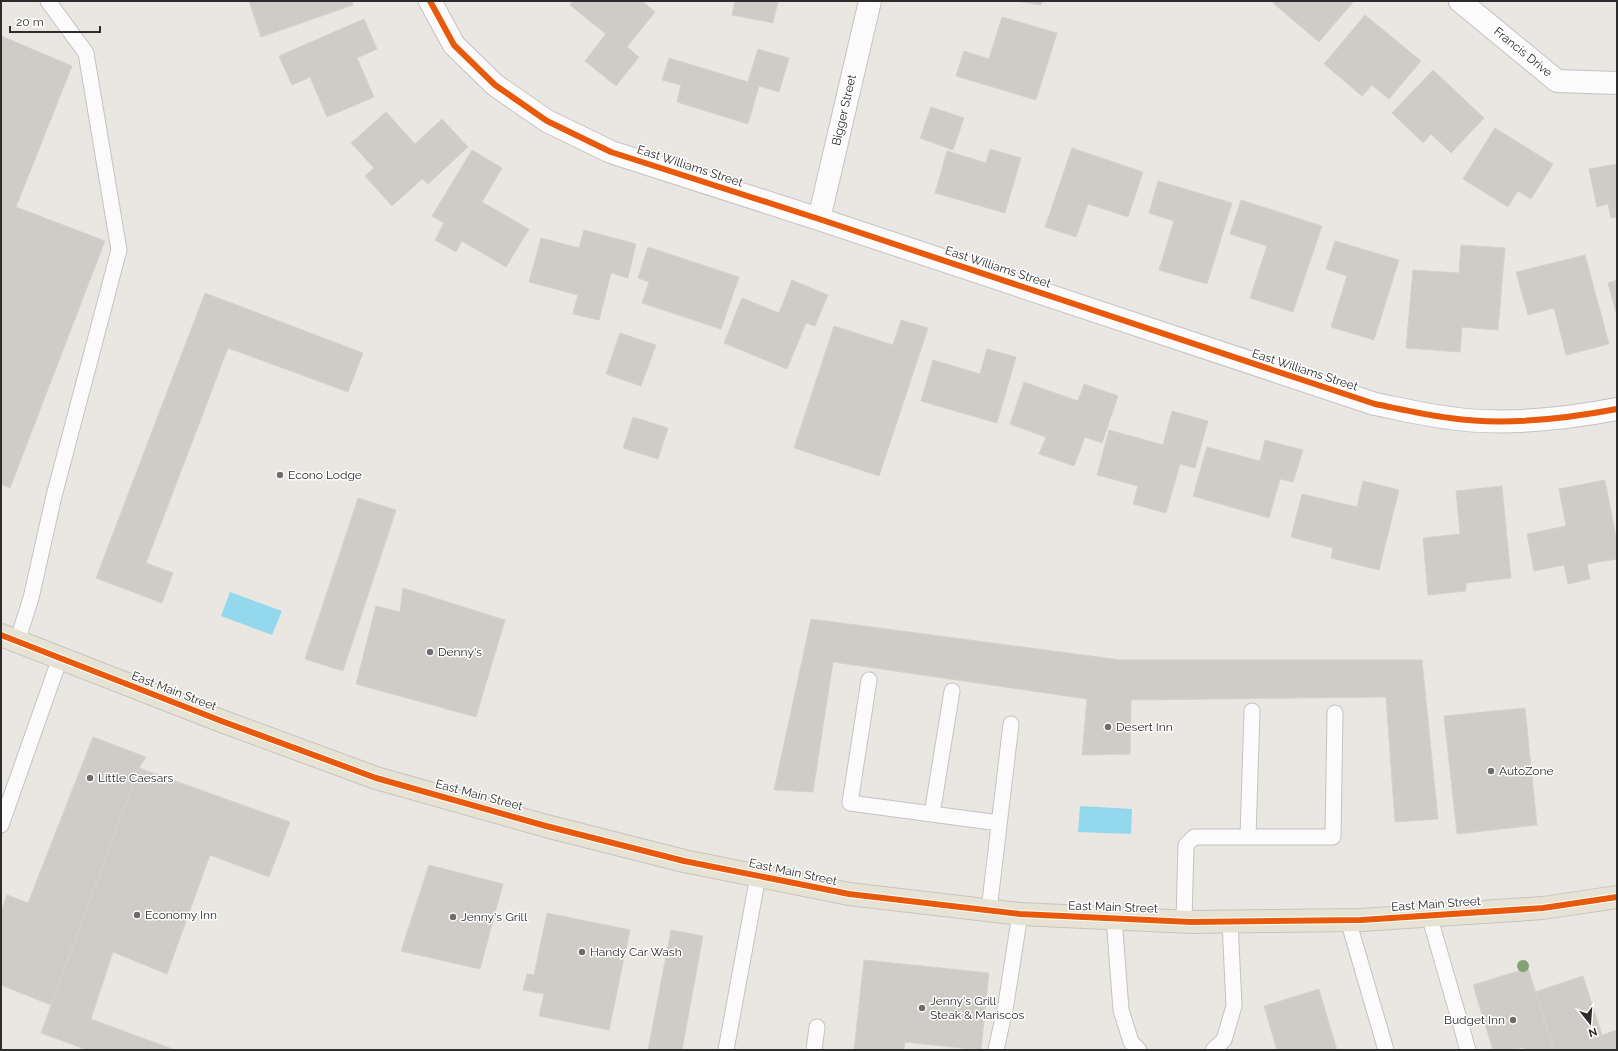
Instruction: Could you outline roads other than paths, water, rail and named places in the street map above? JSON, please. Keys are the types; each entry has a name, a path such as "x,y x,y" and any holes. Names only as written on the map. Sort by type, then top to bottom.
{"main road":[{"name":"East Main Street","path":"9,638 376,778 684,861 849,894 1020,914 1230,922 1348,920 1543,908 1617,897"}],"street":[{"name":"East Williams Street","path":"430,1 454,45 495,86 547,121 611,152 819,219 1375,404 1451,419 1517,421 1581,416 1617,409"},
{"name":"Bigger Street","path":"819,219 870,1"},
{"name":"Francis Drive","path":"1460,1 1557,81 1617,83"}],"lane":[{"path":"9,638 31,598 54,496 119,250 86,53 48,1"},
{"path":"1,825 60,658"},
{"path":"869,680 850,802 999,823"},
{"path":"932,814 952,691"},
{"path":"1248,836 1252,712"},
{"path":"1184,921 1186,845 1194,837 1332,837 1335,713"},
{"path":"989,910 1011,724"},
{"path":"726,1050 758,876"},
{"path":"996,1050 1006,1004 1020,914"},
{"path":"1429,915 1468,1050"},
{"path":"1114,918 1121,1010 1134,1047"},
{"path":"1348,920 1386,1050"},
{"path":"1213,1050 1224,1040 1234,1006 1230,922"},
{"path":"814,1050 817,1028"}],"water":[{"path":"230,592 282,611 272,635 221,616"},
{"path":"1080,806 1132,809 1131,834 1078,832"}],"place":[{"name":"Econo Lodge","path":"280,475"},
{"name":"Denny's","path":"430,652"},
{"name":"Desert Inn","path":"1108,727"},
{"name":"AutoZone","path":"1491,771"},
{"name":"Little Caesars","path":"90,778"},
{"name":"Economy Inn","path":"137,915"},
{"name":"Jenny's Grill","path":"453,917"},
{"name":"Handy Car Wash","path":"582,952"},
{"name":"Jenny's Grill Steak & Mariscos","path":"922,1008"},
{"name":"Budget Inn","path":"1513,1020"}]}
